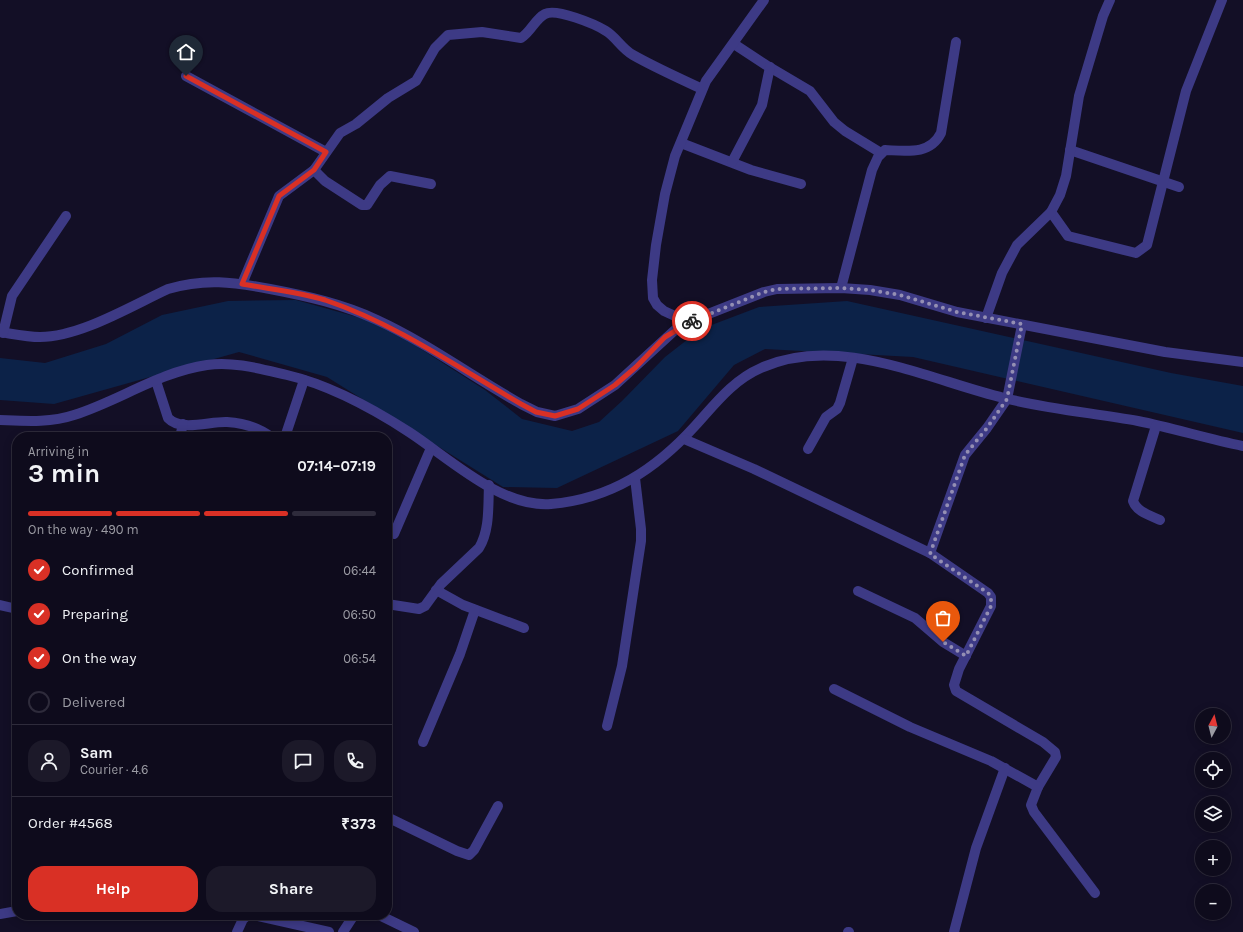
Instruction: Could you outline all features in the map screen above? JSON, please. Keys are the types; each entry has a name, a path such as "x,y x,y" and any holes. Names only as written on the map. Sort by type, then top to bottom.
{"street":[{"path":"688,322 657,305 653,298 652,280 656,245 665,194 681,143 702,89 764,0"},
{"path":"986,318 1002,273 1017,245 1051,212 1058,200 1064,182 1079,96 1103,16 1110,0"},
{"path":"1051,212 1068,236 1136,253 1147,245 1186,91 1222,0"},
{"path":"242,284 279,196 314,170 340,133 356,124 388,98 416,81 435,48 448,35 482,32 522,38 527,35 538,19 544,14 552,12 573,17 605,31 626,51 702,89"},
{"path":"841,288 872,170 881,153 885,150 921,150 929,147 938,140 942,133 956,42"},
{"path":"734,44 810,90 834,122 845,131 881,153"},
{"path":"732,162 762,105 770,67"},
{"path":"186,76 326,152"},
{"path":"681,143 751,170 801,184"},
{"path":"1070,150 1179,187"},
{"path":"314,170 325,181 362,205 367,205 380,185 390,176 430,184"},
{"path":"66,216 12,296 2,333 39,337 58,335 80,330 168,289 180,285 203,282 242,284 313,297 375,319 398,330 521,404 536,412 555,416 578,409 615,385 636,367 665,337 688,322 764,292 777,289 841,288 870,290 900,295 957,312 986,318 1021,328 1165,352 1243,362"},
{"path":"930,554 965,455 987,428 1007,396 1021,328"},
{"path":"0,420 48,420 68,417 185,370 218,364 258,368 332,389 382,415 488,485 521,502 550,504 573,501 596,495 635,478 666,457 734,384 764,366 797,358 826,356 853,358 893,366 1007,396 1156,426 1243,446"},
{"path":"808,449 826,417 837,409 840,403 853,358"},
{"path":"287,432 304,380"},
{"path":"156,381 168,418 172,422 183,424 228,422 264,432"},
{"path":"181,432 183,424"},
{"path":"1156,426 1133,501 1135,507 1139,510 1160,520"},
{"path":"684,439 754,469 930,554 991,596 991,606 954,680 956,691 1043,742 1055,752 1056,757 1038,787 1031,806 1095,893"},
{"path":"394,534 431,448"},
{"path":"606,726 622,666 640,541 641,529 635,478"},
{"path":"392,605 419,609 425,606 436,590 479,548 483,541 487,527 488,485"},
{"path":"436,590 475,610 524,628"},
{"path":"858,591 915,618 943,642 966,656"},
{"path":"0,605 12,608"},
{"path":"423,742 460,654 475,610"},
{"path":"834,689 910,727 966,749 1005,768 1038,787"},
{"path":"954,932 976,848 1005,768"},
{"path":"392,819 457,851 470,855 498,806"},
{"path":"0,914 12,913"},
{"path":"237,932 243,920"},
{"path":"271,920 304,929 329,932"},
{"path":"343,932 351,920"},
{"path":"389,920 414,932"}],"water":[{"path":"296,300 382,324 485,390 522,419 572,431 599,422 665,357 701,329 759,307 847,301 1171,373 1243,386 1243,433 913,357 765,349 734,365 678,431 557,488 503,487 327,377 239,352 54,404 0,400 0,358 45,363 106,344 162,315 228,301"}],"way so far":[{"path":"692,321 764,292 777,289 841,288 870,290 900,295 957,312 1022,324 1007,399 987,428 965,455 930,554 988,593 991,596 991,606 966,656 943,642"}],"route":[{"path":"186,76 326,152 314,170 285,190 279,196 242,284 326,300 375,319 398,330 521,404 536,412 555,416 563,415 578,409 615,385 636,367 665,337 692,321"}]}
